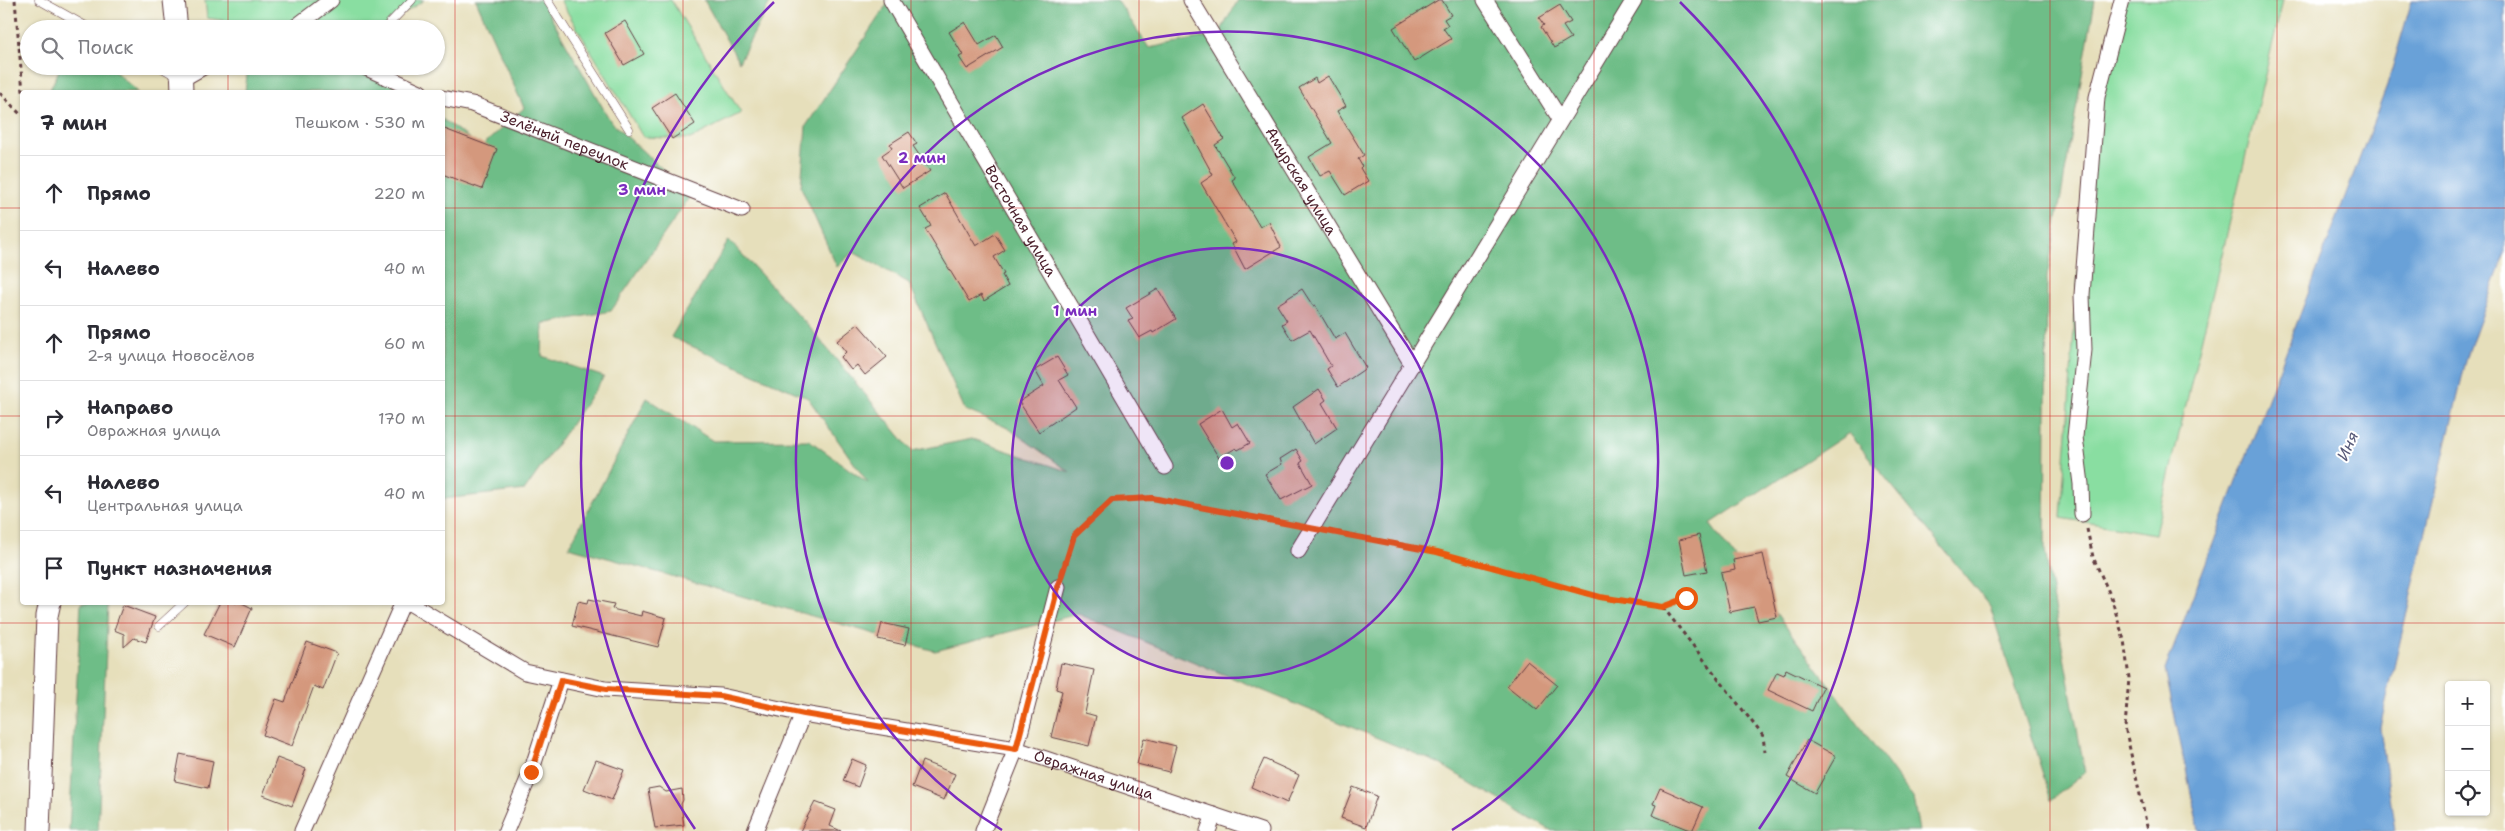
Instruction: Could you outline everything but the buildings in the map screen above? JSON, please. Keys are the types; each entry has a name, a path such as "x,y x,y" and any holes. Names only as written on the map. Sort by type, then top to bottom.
{"main road":[{"path":"174,0 176,20"},
{"path":"39,831 47,616 49,605"}],"street":[{"path":"305,20 331,0"},
{"name":"Восточная улица","path":"891,0 1165,467"},
{"name":"Амурская улица","path":"1191,0 1412,364"},
{"path":"1485,0 1560,119"},
{"path":"1298,551 1634,0"},
{"path":"2082,514 2081,484 2075,437 2084,350 2082,295 2097,97 2122,0"},
{"path":"382,75 416,90"},
{"name":"Зелёный переулок","path":"445,99 472,104 742,210"},
{"path":"983,831 1016,749 1058,587"},
{"path":"302,831 403,605"},
{"name":"Овражная улица","path":"413,605 525,672 606,689 720,696 804,714 1016,749 1261,831"},
{"path":"506,831 531,772 561,680"},
{"path":"755,831 804,714"},
{"path":"1208,831 1214,815"}],"lane":[{"path":"39,0 75,20"},
{"path":"393,20 412,0"},
{"path":"547,0 629,129"},
{"path":"159,626 182,605"}],"path":[{"path":"15,0 20,58"},
{"path":"22,75 23,90"},
{"path":"0,93 20,114"},
{"path":"1058,587 1074,536 1112,500 1152,498 1304,527"},
{"path":"2082,514 2094,557 2111,597 2124,640 2129,678 2125,727 2148,831"},
{"path":"1323,530 1437,552 1600,597 1663,607 1686,598"},
{"path":"1663,607 1762,736 1765,752"}],"green space":[{"path":"205,0 424,0 394,20 221,20 207,18"},
{"path":"476,0 541,0 611,122 691,195 611,311 543,324 542,356 604,377 525,490 445,499 445,121 481,147 524,108"},
{"path":"560,0 671,0 741,113 690,139 643,137"},
{"path":"704,0 771,0 739,62"},
{"path":"890,0 1117,0 1149,48 1219,34 1238,0 2095,0 2047,277 2045,551 2085,773 2051,800 1990,606 1849,433 1710,524 1913,798 1919,831 1552,831 1438,763 1078,614 935,651 569,547 647,398 713,441 809,440 868,483 808,398 671,337 729,240 811,329 912,451 972,439 1070,472 1008,428 965,410 909,283 853,252 837,267 801,187 806,126"},
{"path":"2117,0 2283,0 2155,534 2061,518 2087,142"},
{"path":"57,75 119,75 136,90 50,90"},
{"path":"247,75 380,75 401,90 245,90"},
{"path":"81,605 108,605 98,831 69,831"}],"water":[{"name":"Иня","path":"2412,0 2505,0 2505,253 2467,356 2380,727 2395,831 2199,831 2165,670 2387,86"}],"route":[{"path":"531,772 561,680 606,689 720,696 804,714 1016,749 1058,587 1074,536 1112,500 1152,498 1437,552 1600,597 1663,607 1686,598"}]}
